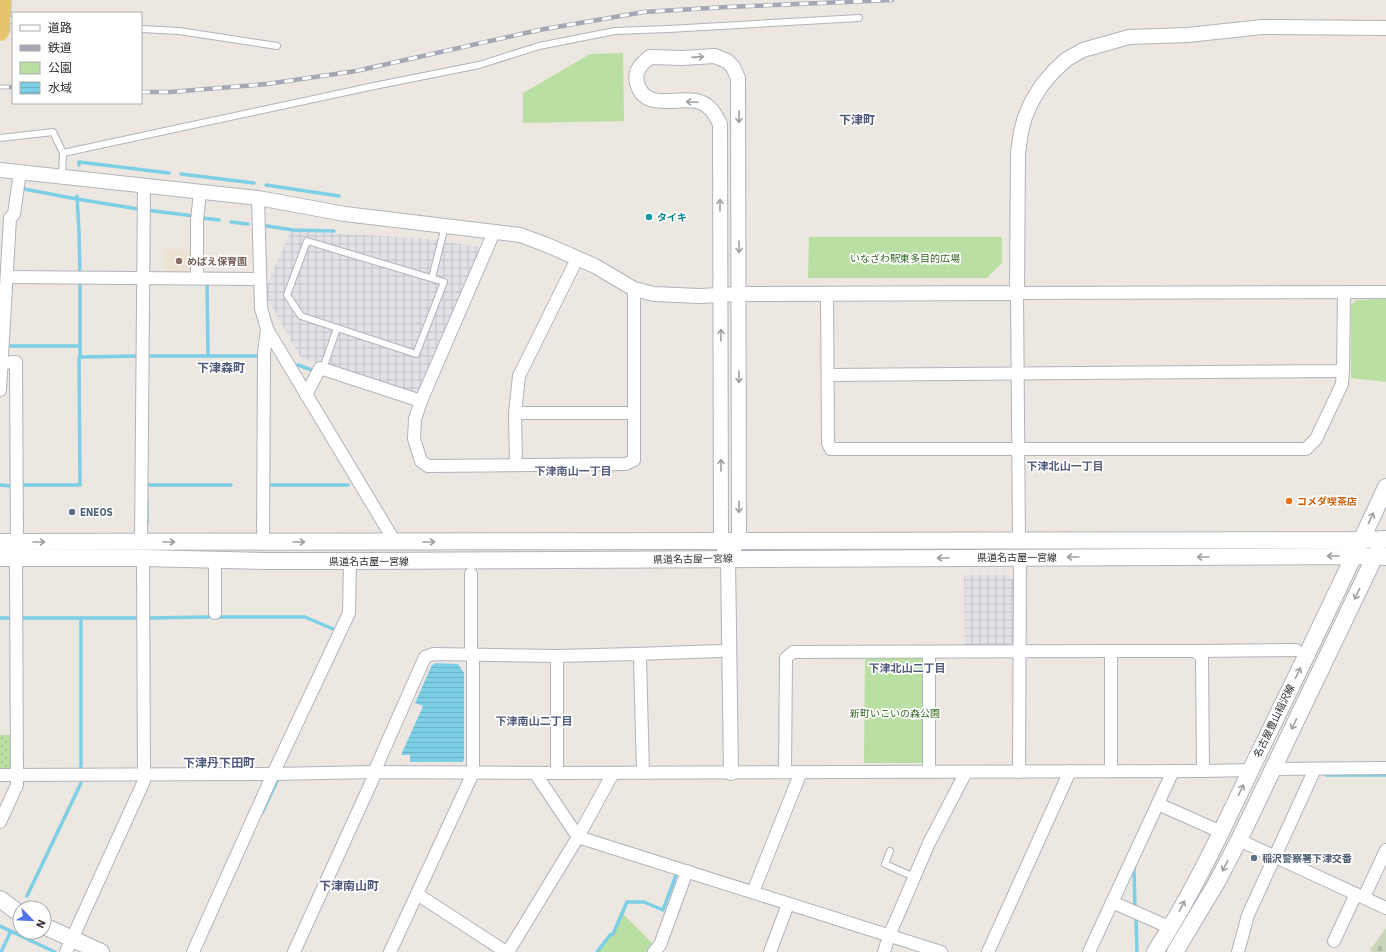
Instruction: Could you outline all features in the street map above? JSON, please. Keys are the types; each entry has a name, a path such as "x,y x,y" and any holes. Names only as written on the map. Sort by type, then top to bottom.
{"main road":[{"path":"0,32 2,0"},
{"name":"名古屋豊山稲沢線","path":"1155,952 1171,928 1221,832 1362,540 1386,487"},
{"name":"県道名古屋一宮線","path":"0,542 263,543 739,540 1362,540 1385,537"},
{"name":"名古屋豊山稲沢線","path":"1175,952 1217,882 1239,840 1272,769 1380,558 1385,537"},
{"name":"県道名古屋一宮線","path":"0,558 143,558 350,561 608,561 728,558 1354,556 1380,558"},
{"path":"0,899 12,908"},
{"path":"52,932 69,946 100,952"}],"street":[{"path":"1019,540 1017,293 1018,153 1025,116 1042,85 1067,59 1083,50 1129,37 1188,35 1262,27 1386,28"},
{"path":"728,558 739,540 738,78 733,68 727,61 715,56 682,58 650,57 639,66 636,77 639,88 647,98 661,102 698,101 707,105 715,113 720,124 721,541 728,558 731,773"},
{"path":"0,170 258,198 345,214 520,235 595,266 634,289 654,294 700,296 739,294 1386,292"},
{"path":"0,390 10,218 14,214 20,172"},
{"path":"141,542 144,185"},
{"path":"197,278 197,221 200,192"},
{"path":"258,198 261,308 267,330 395,542"},
{"path":"494,232 421,401 415,419 414,438 421,461 428,466 626,464 634,460 634,289"},
{"path":"516,465 516,413 519,376 578,259"},
{"path":"7,277 260,279"},
{"path":"827,294 828,443 831,449 1306,449 1316,439 1342,384 1344,292"},
{"path":"263,543 264,353 267,330"},
{"path":"2,362 16,362 17,542"},
{"path":"306,395 320,368 421,401"},
{"path":"828,375 1343,371"},
{"path":"516,413 634,413"},
{"path":"69,946 144,781 143,558"},
{"path":"1019,772 1020,558"},
{"path":"0,822 17,785 16,559"},
{"path":"215,560 215,613"},
{"path":"193,952 349,613 350,561"},
{"path":"390,952 473,773 471,574"},
{"path":"785,772 786,658 792,652 1296,650"},
{"path":"294,952 426,657 433,654 557,656 720,651"},
{"path":"1111,651 1111,771"},
{"path":"1196,651 1202,658 1203,771"},
{"path":"929,652 929,772"},
{"path":"636,654 640,658 643,773"},
{"path":"557,656 557,773"},
{"path":"1272,769 1386,768"},
{"path":"1238,952 1248,915 1315,769"},
{"path":"0,775 375,772 731,773 1251,770"},
{"path":"988,952 1070,771"},
{"path":"1089,952 1173,771"},
{"path":"753,892 801,772"},
{"path":"884,952 889,936 929,842 966,772"},
{"path":"536,773 578,837 940,952"},
{"path":"417,894 507,952 578,837 613,773"},
{"path":"1158,804 1221,832"},
{"path":"1239,840 1386,908"},
{"path":"1334,941 1386,850"},
{"path":"654,952 660,945 687,872"},
{"path":"1112,902 1171,928"},
{"path":"770,952 788,904"}],"lane":[{"path":"63,153 374,86 480,65 539,46 615,31 859,18"},
{"path":"0,20 12,20"},
{"path":"142,29 178,31 277,46"},
{"path":"0,138 53,132 63,153 62,177"},
{"path":"432,278 445,226"},
{"path":"307,241 444,282 416,354 337,328 301,316 287,295 307,241"},
{"path":"323,369 337,328"},
{"path":"890,851 885,864 914,877"}],"shaded area":[{"path":"291,231 417,238 481,247 416,396 301,358 267,298 267,285"},
{"name":"めばえ保育園","path":"165,249 194,250 191,275 164,274"},
{"path":"964,575 1008,575 1013,580 1013,643 1009,647 965,647"}],"green space":[{"path":"623,53 624,121 523,123 523,93 590,54"},
{"name":"いなざわ駅東多目的広場","path":"809,237 1002,237 1002,263 987,278 808,278"},
{"path":"1386,299 1386,382 1351,378 1351,305 1357,300"},
{"name":"新町いこいの森公園","path":"921,657 926,662 925,763 864,763 865,658"},
{"path":"0,735 15,735 11,771 0,771"},
{"path":"623,914 654,945 649,952 598,952 610,936 613,935"},
{"path":"1386,928 1386,952 1372,952 1370,950"}],"water":[{"path":"436,663 458,664 464,673 463,762 410,762 410,755 401,755 423,706 415,703 432,665"}],"waterway":[{"path":"79,165 79,162 169,173"},
{"path":"181,174 254,183"},
{"path":"266,185 339,196"},
{"path":"24,189 138,209"},
{"path":"77,196 80,274"},
{"path":"146,210 194,216"},
{"path":"202,218 219,220"},
{"path":"231,222 248,224"},
{"path":"267,226 293,230 334,231"},
{"path":"80,281 80,357 138,356"},
{"path":"207,282 208,356"},
{"path":"7,346 80,346"},
{"path":"149,356 260,356"},
{"path":"20,485 80,485 80,357"},
{"path":"298,365 312,370"},
{"path":"0,485 12,486"},
{"path":"147,485 231,485"},
{"path":"269,485 348,485"},
{"path":"147,499 147,524"},
{"path":"148,618 209,617"},
{"path":"214,617 305,617 333,629"},
{"path":"0,618 13,618"},
{"path":"21,618 81,618 81,769"},
{"path":"81,618 139,618"},
{"path":"1326,775 1386,775"},
{"path":"262,813 277,781"},
{"path":"27,896 81,783"},
{"path":"1135,865 1135,908"},
{"path":"597,952 610,935 613,934 627,902 644,902 663,910 676,875"},
{"path":"1136,917 1137,951"},
{"path":"0,926 55,952"},
{"path":"1,952 11,931"}],"railway":[{"path":"142,92 170,92 267,84 356,71 539,30 644,12 892,0"},
{"path":"0,87 12,87"}],"place":[{"name":"タイキ","path":"649,217"},
{"name":"めばえ保育園","path":"179,261"},
{"name":"コメダ喫茶店","path":"1289,501"},
{"name":"ENEOS","path":"72,512"},
{"name":"稲沢警察署下津交番","path":"1254,858"}],"district":[{"name":"下津町","path":"857,119"},
{"name":"下津森町","path":"221,367"},
{"name":"下津北山一丁目","path":"1065,466"},
{"name":"下津南山一丁目","path":"573,471"},
{"name":"下津北山二丁目","path":"907,668"},
{"name":"下津南山二丁目","path":"534,721"},
{"name":"下津丹下田町","path":"219,762"},
{"name":"下津南山町","path":"349,885"}]}
